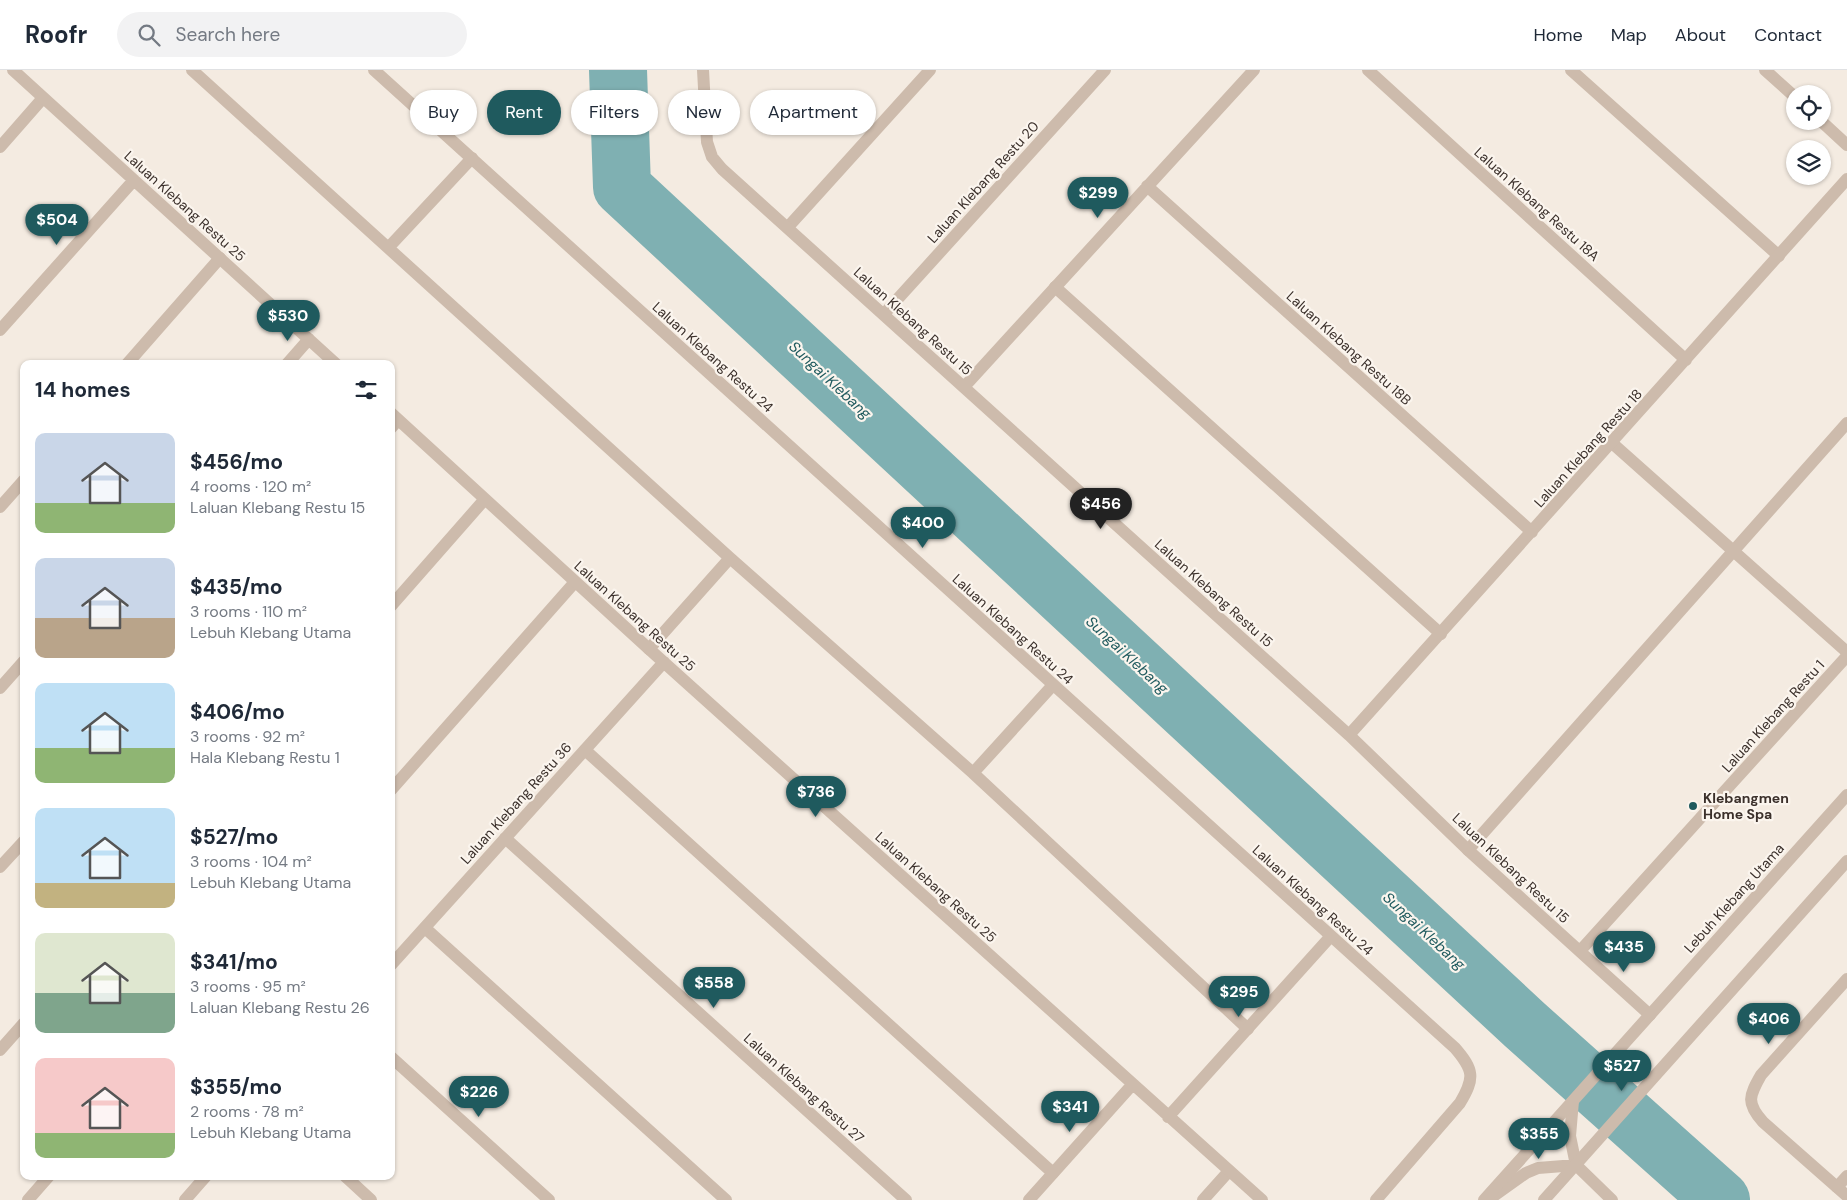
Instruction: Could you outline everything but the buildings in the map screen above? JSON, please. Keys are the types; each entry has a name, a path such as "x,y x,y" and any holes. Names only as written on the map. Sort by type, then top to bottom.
{"street":[{"name":"Laluan Klebang Restu 25","path":"13,70 332,360"},
{"path":"192,70 730,558 973,773 1248,1029"},
{"name":"Laluan Klebang Restu 24","path":"374,70 1455,1048 1467,1062 1471,1075 1470,1087 1460,1103 1376,1200"},
{"name":"Laluan Klebang Restu 15","path":"703,70 707,142 712,157 722,169 1349,735 1468,850 1650,1014"},
{"path":"788,227 930,70"},
{"name":"Laluan Klebang Restu 20","path":"884,314 1105,70"},
{"path":"964,387 1254,70"},
{"name":"Laluan Klebang Restu 18A","path":"1368,70 1686,360"},
{"path":"1571,70 1779,256"},
{"path":"1765,70 1786,89"},
{"path":"0,147 43,98"},
{"path":"1831,130 1847,145"},
{"path":"389,247 472,158"},
{"name":"Laluan Klebang Restu 18","path":"1349,735 1847,179"},
{"path":"0,330 134,180"},
{"name":"Laluan Klebang Restu 18B","path":"1147,186 1532,532"},
{"path":"130,360 220,258"},
{"path":"1055,287 1441,634"},
{"path":"291,360 309,339"},
{"name":"Laluan Klebang Restu 25","path":"395,421 1262,1200"},
{"path":"1468,850 1847,423"},
{"path":"1612,443 1847,654"},
{"path":"0,507 20,484"},
{"path":"395,601 485,500"},
{"path":"648,648 730,558"},
{"path":"395,785 575,582"},
{"name":"Laluan Klebang Restu 1","path":"1580,951 1847,654"},
{"name":"Laluan Klebang Restu 36","path":"395,961 664,662"},
{"path":"0,688 20,666"},
{"path":"973,773 1053,685"},
{"path":"585,750 1053,1173"},
{"name":"Lebuh Klebang Utama","path":"1486,1200 1847,795"},
{"name":"Laluan Klebang Restu 27","path":"505,838 906,1200"},
{"path":"0,867 20,845"},
{"path":"1544,1200 1847,861"},
{"path":"425,928 726,1200"},
{"path":"1168,1117 1331,936"},
{"path":"1847,979 1761,1075 1750,1100 1753,1110 1763,1122 1842,1192 1847,1176"},
{"path":"0,1050 20,1028"},
{"path":"395,1061 549,1200"},
{"path":"1029,1200 1132,1085"},
{"path":"1576,1098 1570,1136 1576,1165 1612,1200"},
{"path":"1486,1200 1526,1173 1538,1168 1576,1165"},
{"path":"1204,1200 1229,1171"},
{"path":"28,1200 46,1180"},
{"path":"185,1200 202,1180"},
{"path":"349,1180 371,1200"}],"waterway":[{"name":"Sungai Klebang","path":"618,70 622,187 1525,1025 1721,1200"}],"place":[{"name":"Klebangmen Home Spa","path":"1693,806"}]}
